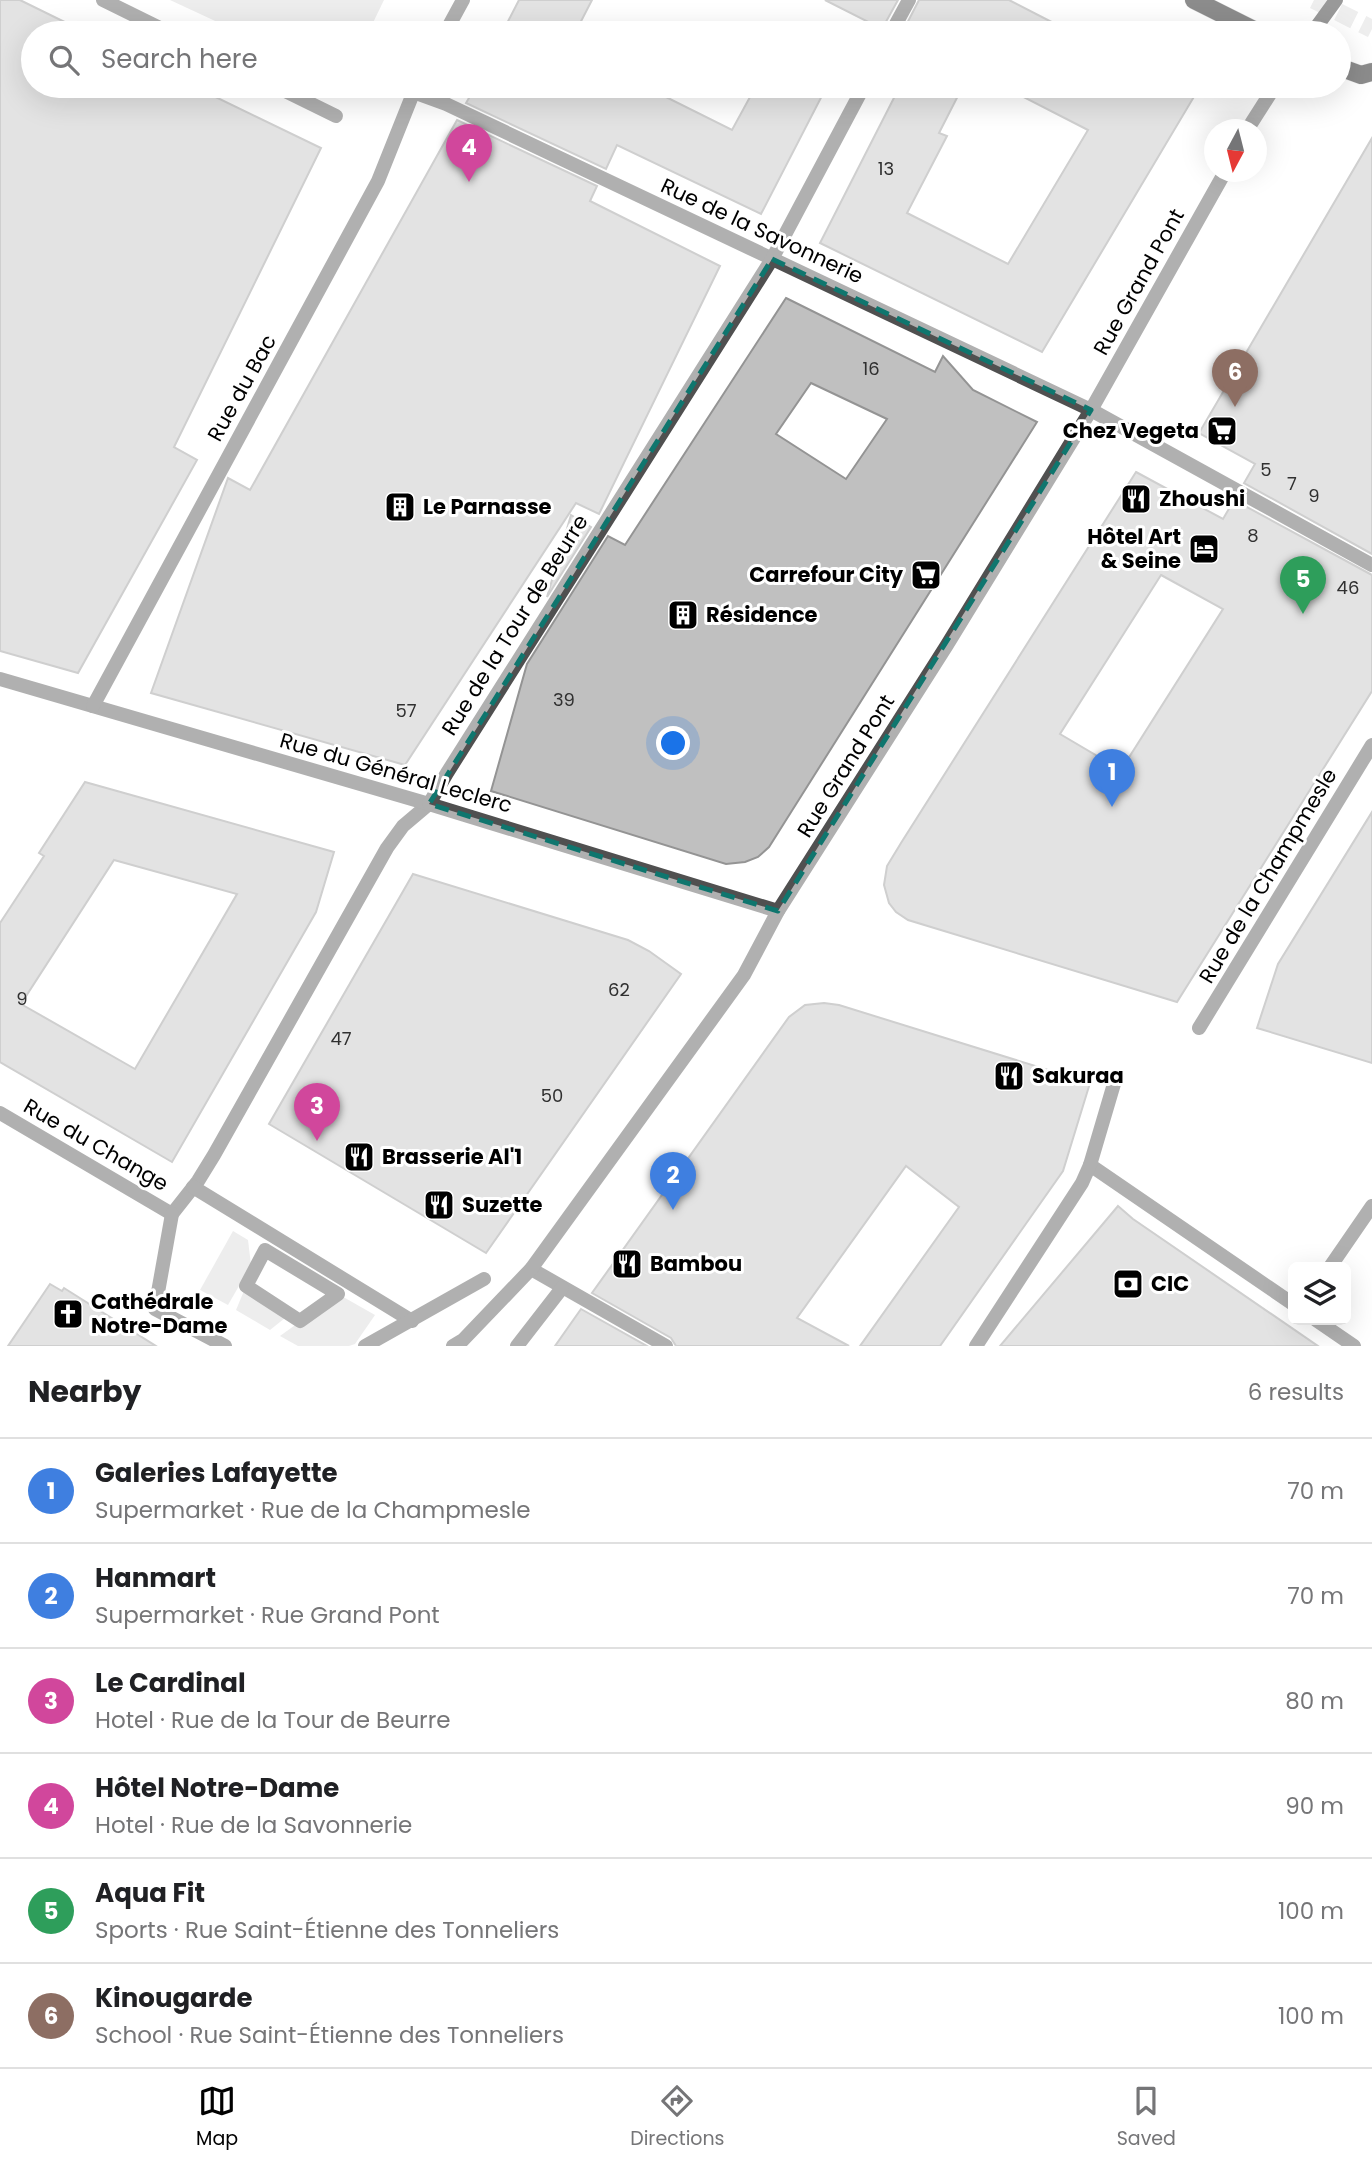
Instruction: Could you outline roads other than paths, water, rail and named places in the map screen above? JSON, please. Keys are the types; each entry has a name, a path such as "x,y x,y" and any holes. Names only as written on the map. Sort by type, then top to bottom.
{"main road":[{"path":"1194,0 1236,21"},
{"path":"1321,21 1336,0"},
{"path":"1351,71 1361,75 1372,72"}],"street":[{"path":"103,0 146,21"},
{"path":"452,21 463,0"},
{"path":"898,21 909,0"},
{"path":"299,98 336,116"},
{"name":"Rue du Bac","path":"93,706 379,180 411,98"},
{"name":"Rue de la Savonnerie","path":"434,98 1091,410 1372,565"},
{"name":"Rue de la Tour de Beurre","path":"195,1184 387,848 404,826 429,804 772,259 858,98"},
{"path":"1254,119 1267,98"},
{"name":"Rue Grand Pont","path":"453,1346 463,1340 531,1269 744,975 778,911 947,645 1091,410 1219,182"},
{"name":"Rue du Général Leclerc","path":"0,679 429,804 778,911"},
{"name":"Rue de la Champmesle","path":"1199,1028 1372,745"},
{"path":"976,1346 1082,1184 1116,1077"},
{"name":"Rue du Change","path":"0,1113 172,1214 195,1184"},
{"path":"1090,1165 1288,1301"},
{"path":"195,1184 412,1321"},
{"path":"1333,1262 1372,1206"},
{"path":"172,1214 155,1309 225,1346"},
{"path":"264,1250 338,1294 300,1321 246,1286 264,1250"},
{"path":"531,1269 666,1346"},
{"path":"365,1346 484,1279"},
{"path":"517,1346 562,1288"},
{"path":"1323,1325 1354,1346"}],"tunnel":[{"path":"1314,0 1372,29"}],"place":[{"name":"Hôtel Notre-Dame","path":"469,182"},
{"name":"Kinougarde","path":"1235,407"},
{"name":"Chez Vegeta","path":"1222,431"},
{"name":"Zhoushi","path":"1136,499"},
{"name":"Le Parnasse","path":"400,507"},
{"name":"Hôtel Art & Seine","path":"1204,549"},
{"name":"Carrefour City","path":"926,575"},
{"name":"Aqua Fit","path":"1303,614"},
{"name":"Résidence","path":"683,615"},
{"name":"Galeries Lafayette","path":"1112,807"},
{"name":"Sakuraa","path":"1009,1076"},
{"name":"Le Cardinal","path":"317,1141"},
{"name":"Brasserie Al'1","path":"359,1157"},
{"name":"Suzette","path":"439,1205"},
{"name":"Hanmart","path":"673,1210"},
{"name":"Bambou","path":"627,1264"},
{"name":"CIC","path":"1128,1284"},
{"name":"Cathédrale Notre-Dame","path":"68,1314"}]}
